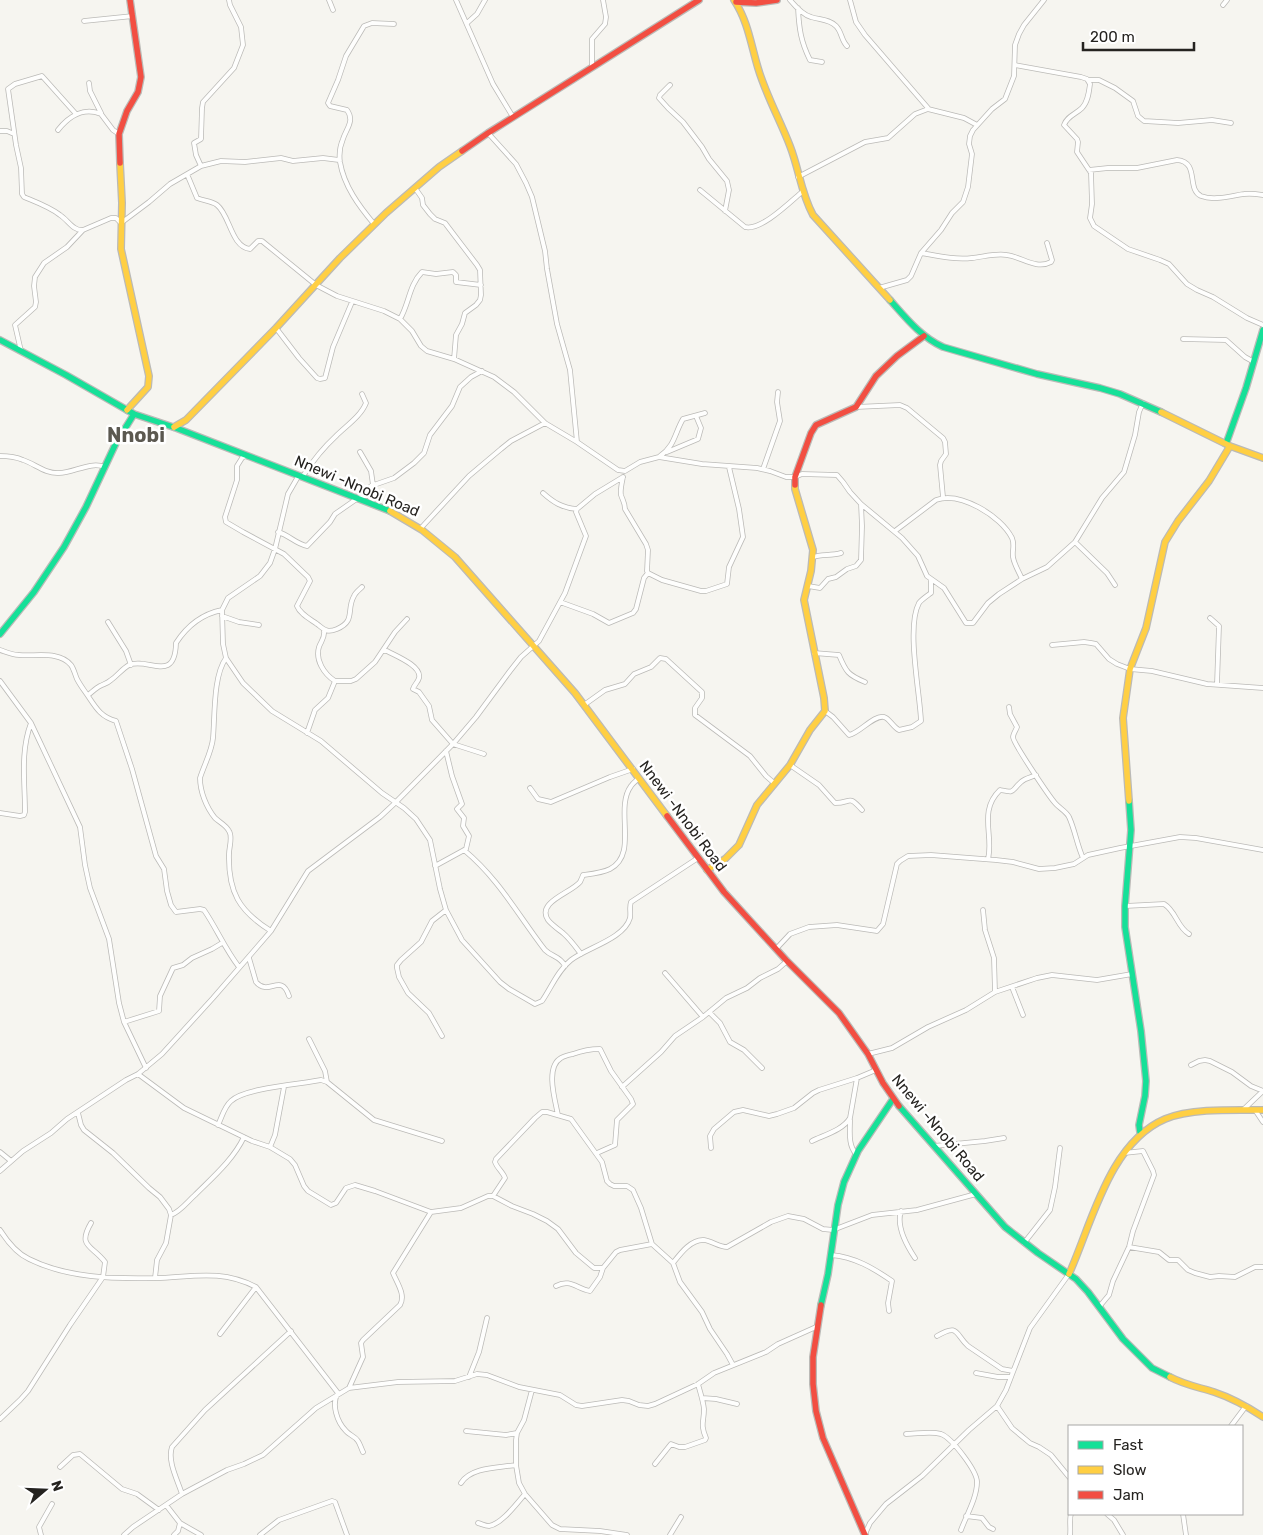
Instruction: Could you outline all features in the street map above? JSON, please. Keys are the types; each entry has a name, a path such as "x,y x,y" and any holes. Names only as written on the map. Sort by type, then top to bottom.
{"main road":[{"path":"127,410 148,387 149,376 121,249 122,183 119,134 121,124 138,92 140,84 140,69 130,0"},
{"path":"174,427 186,420 374,224 439,167 690,2 699,0"},
{"path":"735,1 756,3 776,0"},
{"path":"735,1 742,13 765,92 789,145 802,192 813,214 924,336 948,349 1037,374 1100,388 1144,403 1228,445 1263,458"},
{"path":"1140,1132 1139,1125 1146,1081 1142,1031 1132,974 1125,906 1131,830 1123,718 1130,669 1146,628 1164,542 1169,531 1204,487 1228,445 1263,330"},
{"path":"707,870 724,859 739,845 752,814 774,783 790,765 810,730 825,711 804,600 813,557 811,539 795,488 795,477 811,433 816,425 856,406 876,376 897,356 924,336"},
{"name":"Nnewi -Nnobi Road","path":"0,340 134,414 174,427 358,498 402,517 440,542 456,557 584,705 724,892 787,961 839,1013 868,1054 893,1099 1005,1227 1024,1243 1069,1274 1088,1292 1123,1339 1152,1368 1183,1384 1214,1392 1246,1406 1263,1417"},
{"path":"0,634 26,602 66,543 82,515 114,447 134,414"},
{"path":"185,432 186,420"},
{"path":"865,1535 823,1438 818,1421 814,1402 812,1350 831,1255 836,1208 842,1187 857,1154 893,1099"},
{"path":"1069,1274 1109,1178 1132,1141 1140,1132 1156,1123 1176,1116 1263,1110"}],"street":[{"path":"201,166 194,143 201,138 203,102 234,68 243,45 241,27 229,0"},
{"path":"329,0 332,10"},
{"path":"456,0 493,84 513,117"},
{"path":"467,23 477,14 484,0"},
{"path":"592,67 592,39 605,24 606,17 603,0"},
{"path":"790,0 806,15 836,26 847,46"},
{"path":"850,0 856,22 865,35 928,109"},
{"path":"879,288 907,280 911,276 921,252 941,230 952,213 961,206 966,197 968,187 972,154 969,144 973,130 992,108 1005,99 1014,76 1016,45 1019,34 1044,0"},
{"path":"1223,5 1227,0"},
{"path":"798,8 799,29 810,60 822,62"},
{"path":"84,21 133,16"},
{"path":"374,224 352,194 339,160 343,139 350,123 350,115 347,110 330,106 328,103 346,56 364,26 372,23 394,24"},
{"path":"1015,65 1081,77 1088,80 1099,80 1115,88 1133,102 1138,116 1144,121 1178,123 1212,120 1231,123"},
{"path":"76,114 42,76 21,82 8,89 21,168 22,194 24,197 61,215 79,231 83,230"},
{"path":"1088,80 1090,84 1082,108 1069,117 1064,125 1078,142 1077,152 1091,176 1092,204 1090,218 1094,226 1128,249 1169,264 1188,284 1197,290 1263,325"},
{"path":"89,83 90,91 101,114 113,130 119,134"},
{"path":"670,85 660,95 660,101 683,122 727,181 729,186 725,211"},
{"path":"798,177 866,142 888,138 915,114 928,109 964,118 978,124"},
{"path":"58,130 64,122 76,114 94,112 101,114"},
{"path":"0,131 14,134"},
{"path":"488,133 516,164 532,197 545,252 557,324 568,358 577,442"},
{"path":"21,352 15,325 35,306 34,286 35,277 39,269 44,263 66,248 83,230 111,218 116,218 121,223 170,184 201,166 221,161 245,162 281,158 293,161 323,158 339,160"},
{"path":"1089,170 1137,168 1182,161 1187,163 1197,193 1201,196 1213,198 1246,194 1263,196"},
{"path":"187,174 198,198 213,202 225,213 229,226 240,245 250,249 258,241 262,241 316,285 352,302 384,311 400,318 427,351 454,359 494,377 514,392 545,423 618,470 624,471 640,462 698,439 701,428 696,416"},
{"path":"415,188 422,198 423,205 430,214 435,219 445,222 480,270 480,300 465,313 456,335 454,359"},
{"path":"700,190 745,227 750,228 764,222 802,192"},
{"path":"921,252 948,258 1007,255 1025,262 1044,265 1052,260 1047,243"},
{"path":"400,318 410,290 422,272 436,274 453,272 458,283 481,285"},
{"path":"276,328 317,378 323,379 327,376 333,347 352,302"},
{"path":"1183,339 1226,340 1245,357 1254,362"},
{"path":"278,532 302,546 307,546 330,522 335,514 358,498 365,496 371,486 394,478 414,463 424,453 430,435 452,406 460,387 471,377 483,371"},
{"path":"763,469 780,421 777,402 778,392"},
{"path":"362,394 366,403 365,407 330,441 288,494 278,532 276,549 270,563 260,576 228,598 222,610 223,644 226,658 243,684 272,711 337,754 395,803 404,808 416,820 430,840 446,910 462,940 500,982 535,1004 542,1001 571,960 609,939 626,926 630,919 630,905 634,900 698,858"},
{"path":"659,456 702,464 763,469 786,477 795,477 802,474 837,475 861,504 895,531 918,556 924,572 944,588 966,623 969,624 973,622 988,603 1022,578 1046,567 1075,542 1102,498 1124,472 1135,435 1138,412 1144,403"},
{"path":"856,406 900,405 907,408 943,438 946,454 940,465 943,497"},
{"path":"665,453 675,438 683,419 705,414"},
{"path":"421,528 469,476 496,453 511,441 545,423"},
{"path":"360,452 371,471 374,485"},
{"path":"247,455 242,458 237,466 237,480 225,517 226,522 284,554 310,580 298,603 298,609 324,631 330,632 346,624 350,617 354,596 362,587"},
{"path":"0,456 22,459 54,473 69,472 97,465 105,467"},
{"path":"648,573 662,580 701,590 727,584 728,567 743,537 739,509 729,467"},
{"path":"543,493 560,506 577,509 595,494 623,477 629,469"},
{"path":"560,602 593,614 608,623 636,609 644,578 648,573 648,550 625,508 621,496 623,477"},
{"path":"895,531 927,506 943,497 979,506 1002,525 1012,538 1014,545 1013,557 1022,578"},
{"path":"808,586 820,588 828,579 836,577 846,569 856,566 861,560 861,504"},
{"path":"0,1171 67,1119 146,1068 180,1035 249,958 271,931 308,871 395,803 476,717 521,657 539,640 560,602 586,536 576,512 577,509"},
{"path":"1075,542 1107,573 1115,585"},
{"path":"813,557 841,553"},
{"path":"825,711 849,735 882,717 886,717 899,730 912,727 921,721 914,646 914,618 920,602 931,593 931,579"},
{"path":"88,695 131,665 165,666 170,663 176,654 176,644 192,624 207,614 222,610"},
{"path":"222,616 239,622 259,625"},
{"path":"1210,618 1218,626 1217,684"},
{"path":"324,631 319,649 320,663 328,675 335,681 351,681 356,679 375,662 395,632 407,619"},
{"path":"108,622 126,651 131,665"},
{"path":"1052,645 1091,642 1096,644 1109,659 1130,669 1152,671 1198,682 1263,687"},
{"path":"0,650 21,656 41,654 65,661 71,665 80,684 102,715 117,722 156,856 164,869 171,905 176,912 202,909 239,967"},
{"path":"383,651 388,651 416,668 419,674 413,689 419,692 429,706 432,720 452,744 484,754"},
{"path":"814,653 839,655 848,674 865,682"},
{"path":"584,705 604,690 624,684 634,674 651,667 663,657 701,690 702,698 695,708 695,715 750,756 774,783"},
{"path":"226,658 220,668 213,738 200,778 200,785 215,818 229,830 231,835 229,863 232,885 237,900 241,907 258,923 271,931"},
{"path":"0,681 31,723 80,827 90,888 109,939 116,991 124,1022 146,1068"},
{"path":"307,733 315,710 328,698 335,681"},
{"path":"1009,707 1010,714 1017,726 1013,737 1014,741 1025,761 1054,802 1067,814 1083,858"},
{"path":"0,813 24,815 24,751 31,723"},
{"path":"435,866 464,850 469,836 463,826 464,818 457,809 462,804 446,750"},
{"path":"790,765 819,785 834,803 853,800 862,810"},
{"path":"530,788 538,799 550,802 633,769"},
{"path":"988,859 987,820 994,798 1000,790 1012,792 1020,782 1036,775"},
{"path":"581,954 570,940 549,921 545,914 546,910 551,903 580,882 583,875 611,869 620,859 625,848 628,792 639,778"},
{"path":"776,949 790,934 809,927 837,925 877,931 883,924 897,864 904,857 931,855 988,859 1013,862 1039,869 1066,867 1083,858 1130,846 1180,837 1263,850"},
{"path":"464,850 500,886 545,950 560,959 565,966"},
{"path":"1125,906 1164,904 1168,906 1180,927 1189,934"},
{"path":"442,1036 429,1013 408,993 399,977 397,965 420,942 432,920 446,910"},
{"path":"983,910 985,930 994,958 995,992"},
{"path":"124,1022 159,1011 160,996 171,970 222,943"},
{"path":"249,958 256,982 261,987 282,985 286,988 289,996"},
{"path":"622,1087 661,1052 675,1036 704,1017 726,998 747,988 760,978 778,969 787,961"},
{"path":"665,973 704,1017"},
{"path":"868,1054 892,1048 928,1027 966,1010 995,992 1037,978 1052,975 1097,980 1132,974"},
{"path":"1012,987 1023,1015"},
{"path":"709,1012 720,1023 727,1039 744,1050 762,1068"},
{"path":"309,1039 325,1071 327,1082"},
{"path":"558,1115 552,1077 554,1067 560,1058 577,1053 600,1050 603,1052 611,1071 632,1099 633,1104 617,1120 615,1145 597,1153"},
{"path":"1191,1065 1199,1060 1210,1061 1232,1072 1251,1086 1263,1091 1244,1110"},
{"path":"711,1148 710,1136 714,1129 734,1112 743,1110 769,1116 777,1114 794,1108 814,1092 876,1070"},
{"path":"138,1074 184,1108 244,1137 270,1147 290,1159 296,1165 304,1186 308,1191 331,1205 336,1203 346,1188 355,1185 431,1212 461,1208 488,1196 493,1196 547,1221 558,1229 571,1248 584,1260 594,1268 602,1268"},
{"path":"857,1078 850,1118 849,1137 853,1151 857,1154"},
{"path":"218,1125 228,1104 234,1099 265,1088 284,1087 321,1080 327,1082 374,1120 442,1140"},
{"path":"270,1147 284,1087"},
{"path":"1255,1110 1263,1122"},
{"path":"493,1196 505,1178 495,1162 496,1159 539,1114 547,1112 571,1119 597,1153 602,1162 607,1181 614,1186 627,1186 633,1190 641,1208 652,1244 673,1263 680,1282 702,1312 710,1330 724,1348 733,1365"},
{"path":"78,1113 84,1130 114,1153 160,1197 169,1209 171,1215 166,1243 157,1260 155,1278"},
{"path":"812,1141 841,1127 850,1118"},
{"path":"171,1215 181,1209 221,1168 239,1147 244,1137"},
{"path":"934,1146 1004,1138"},
{"path":"1024,1243 1050,1210 1060,1148"},
{"path":"1099,1307 1109,1295 1129,1247 1154,1175 1154,1171 1143,1151 1124,1153"},
{"path":"0,1152 11,1161"},
{"path":"673,1263 684,1249 700,1241 705,1240 727,1247 771,1222 788,1216 804,1219 823,1229 833,1230 872,1216 917,1210 976,1194"},
{"path":"349,1388 363,1356 361,1343 403,1301 392,1273 431,1212"},
{"path":"901,1212 902,1231 909,1250 915,1258"},
{"path":"0,1419 28,1391 103,1277 105,1262 91,1250 86,1242 85,1237 91,1222"},
{"path":"0,1230 10,1245 27,1259 61,1271 103,1277 155,1278 200,1274 216,1275 237,1278 256,1287 338,1393"},
{"path":"556,1286 567,1282 590,1291 600,1276 602,1268 616,1252 652,1244"},
{"path":"1129,1247 1159,1252 1168,1260 1178,1260 1182,1265 1195,1273 1210,1277 1235,1278 1255,1268 1263,1267"},
{"path":"831,1255 851,1258 892,1281 888,1303 889,1312"},
{"path":"865,1535 878,1512 922,1476 1002,1400 1030,1328 1069,1274"},
{"path":"220,1334 256,1287"},
{"path":"468,1377 479,1352 487,1318"},
{"path":"124,1535 182,1494 227,1470 263,1455 316,1408 349,1388 398,1382 455,1381 477,1374 487,1375 519,1387 560,1396 576,1405 582,1406 622,1400 648,1406 698,1384 714,1373 766,1352 778,1344 816,1328"},
{"path":"937,1336 951,1330 958,1332 968,1346 1002,1369 1013,1371"},
{"path":"182,1494 171,1459 170,1452 172,1447 205,1410 291,1332"},
{"path":"976,1373 1011,1377"},
{"path":"655,1464 671,1444 685,1447 705,1440 702,1428 704,1410 698,1384"},
{"path":"532,1390 524,1420 518,1433 516,1465 519,1483 525,1494 552,1525 560,1529 600,1531 627,1535"},
{"path":"338,1393 335,1398 335,1404 339,1422 344,1430 356,1438 363,1452"},
{"path":"702,1398 738,1404"},
{"path":"997,1406 1012,1428 1030,1443 1051,1455 1068,1476"},
{"path":"1232,1425 1246,1406"},
{"path":"466,1431 506,1435 518,1433"},
{"path":"906,1434 935,1433 946,1436 976,1475 976,1491 961,1530"},
{"path":"60,1467 73,1454 80,1454 122,1489 137,1494 159,1510"},
{"path":"461,1483 469,1474 516,1465"},
{"path":"478,1523 487,1526 500,1521 525,1494"},
{"path":"260,1535 279,1520 332,1502 335,1502 347,1535"},
{"path":"41,1535 39,1526 52,1504"},
{"path":"166,1505 180,1522 202,1535"},
{"path":"1070,1535 1071,1515"},
{"path":"1108,1515 1114,1520 1123,1535"},
{"path":"1183,1515 1186,1535"},
{"path":"966,1516 982,1518 993,1529"},
{"path":"670,1535 681,1517"},
{"path":"174,1535 178,1531 180,1522"}],"traffic: fast":[{"path":"890,300 921,332 943,347 1037,374 1100,388 1120,394 1161,412"},
{"path":"1226,444 1246,388 1263,330"},
{"path":"0,340 134,414 176,428 390,511"},
{"path":"0,634 34,592 64,547 86,507 116,443 134,414"},
{"path":"1129,801 1131,830 1125,927 1141,1031 1146,1081 1139,1125 1140,1132"},
{"path":"821,1305 828,1274 838,1205 844,1182 858,1151 893,1099"},
{"path":"899,1106 1005,1227 1076,1279 1123,1339 1152,1368 1170,1377"}],"traffic: slow":[{"path":"734,0 746,25 761,78 790,146 813,215 890,300"},
{"path":"174,427 186,420 276,328 340,258 386,213 439,167 462,151"},
{"path":"120,163 122,203 121,249 149,376 148,387 127,410"},
{"path":"1161,412 1230,446 1263,458"},
{"path":"1129,801 1123,718 1130,669 1146,628 1165,542 1178,521 1209,481 1230,446"},
{"path":"707,870 725,859 739,845 757,805 790,765 810,730 825,711 804,600 811,571 813,550 795,485"},
{"path":"390,511 422,530 455,557 575,693 667,816"},
{"path":"1069,1274 1095,1209 1116,1165 1130,1146 1146,1130 1165,1119 1187,1113 1213,1110 1263,1110"},
{"path":"1170,1377 1227,1397 1263,1417"}],"traffic: jam":[{"path":"120,163 119,134 127,111 138,92 141,77 130,0"},
{"path":"462,151 699,0"},
{"path":"736,2 756,3 777,0"},
{"path":"795,485 795,477 811,433 816,425 856,407 876,376 897,356 924,336"},
{"path":"667,816 724,892 787,961 839,1013 868,1054 883,1083 899,1106"},
{"path":"821,1305 813,1357 816,1411 823,1438 865,1535"}],"district":[{"name":"Nnobi","path":"136,435"}]}
